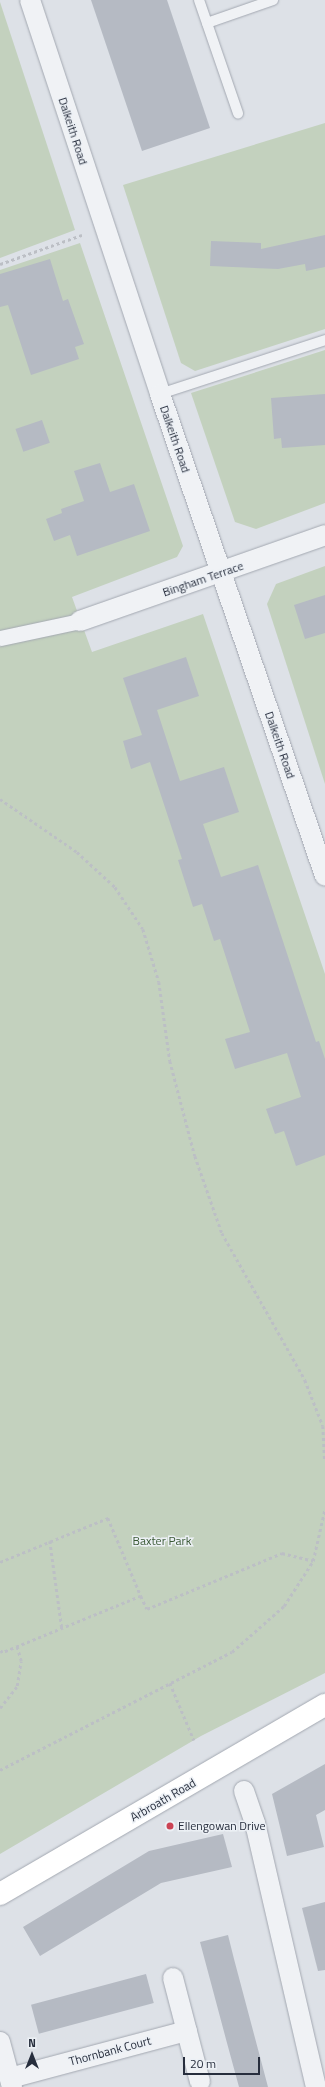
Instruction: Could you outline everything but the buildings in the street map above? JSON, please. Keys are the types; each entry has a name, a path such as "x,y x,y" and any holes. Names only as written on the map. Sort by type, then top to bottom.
{"main road":[{"name":"Arbroath Road","path":"0,1894 325,1705"}],"street":[{"name":"Dalkeith Road","path":"30,0 160,394 325,876"},
{"name":"Bingham Terrace","path":"80,621 221,573 325,535"},
{"path":"0,638 80,621"},
{"path":"244,1791 255,1823 316,2087"},
{"path":"173,1978 200,2082"},
{"name":"Thornbank Court","path":"11,2082 187,2031"},
{"path":"0,2042 11,2082"}],"lane":[{"path":"199,0 238,113"},
{"path":"207,23 273,0"},
{"path":"160,394 325,340"}],"path":[{"path":"0,264 105,227"},
{"path":"0,799 77,852 114,887 143,929 159,982 170,1061 200,1170 222,1233 305,1380 323,1426 325,1461"},
{"path":"0,1770 232,1652 284,1606 313,1561 325,1508"},
{"path":"0,1562 108,1518 147,1609 282,1553 313,1561"},
{"path":"50,1541 62,1629"},
{"path":"0,1649 2,1653 141,1596"},
{"path":"0,1708 17,1686 21,1661 17,1647"},
{"path":"170,1683 194,1740"}],"green space":[{"path":"0,2 75,230 0,258"},
{"path":"325,123 325,329 195,371 181,363 123,185"},
{"name":"Baxter Park","path":"80,243 183,546 177,557 72,597 92,652 203,614 325,974 325,1673 201,1736 0,1854 0,270"},
{"path":"325,350 325,503 256,529 235,522 191,393"},
{"path":"325,566 325,784 267,604 276,584"}],"place":[{"name":"Ellengowan Drive","path":"170,1826"}]}
